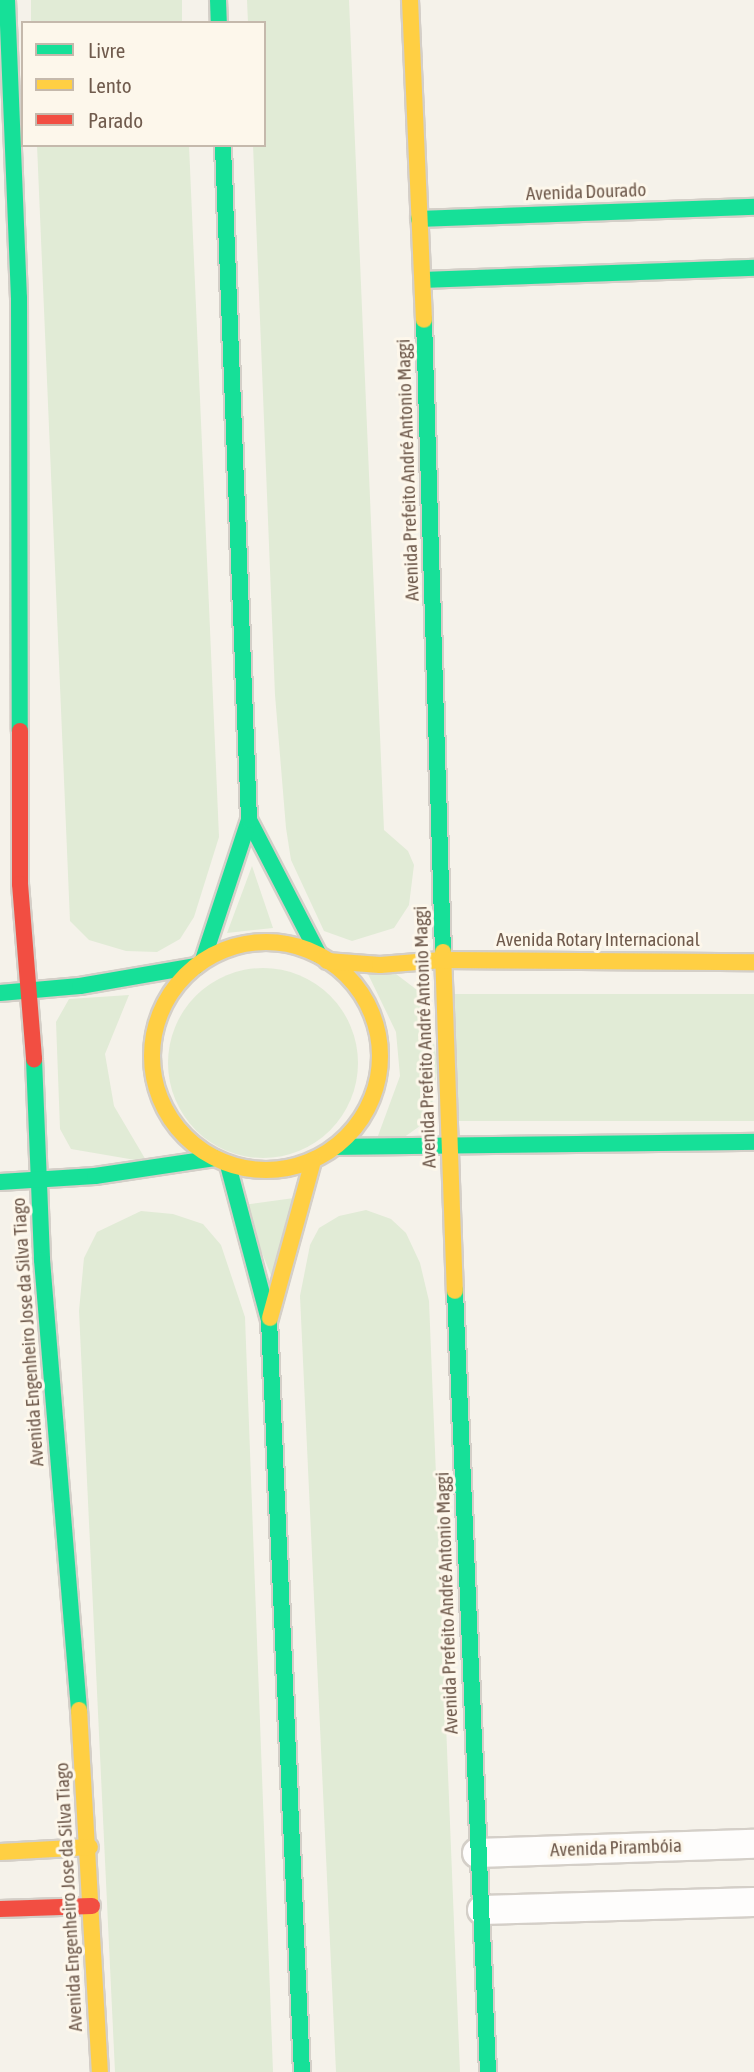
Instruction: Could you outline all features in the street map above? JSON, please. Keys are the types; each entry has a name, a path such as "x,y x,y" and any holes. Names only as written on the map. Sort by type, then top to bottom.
{"street":[{"name":"Avenida Engenheiro Jose da Silva Tiago","path":"7,0 19,298 20,884 31,991 38,1182 90,1847 100,2072"},
{"path":"218,0 219,21"},
{"name":"Avenida Prefeito André Antonio Maggi","path":"410,0 423,280 449,1149 488,2072"},
{"path":"223,147 249,820 200,963 176,985 158,1016 152,1052 156,1088 171,1121 196,1148 221,1162 269,1320 302,2072"},
{"name":"Avenida Dourado","path":"419,219 754,207"},
{"path":"0,254 17,253"},
{"path":"423,280 754,268"},
{"path":"0,298 19,298"},
{"path":"249,820 323,958"},
{"path":"0,993 31,991 200,963 240,944 280,942 323,958 349,977 370,1009 380,1045 377,1084 367,1107 337,1147 313,1161 271,1171 221,1162 38,1182 0,1182"},
{"name":"Avenida Rotary Internacional","path":"323,958 380,965 442,960 754,962"},
{"path":"337,1147 449,1149 754,1142"},
{"path":"269,1320 313,1161"},
{"name":"Avenida Pirambóia","path":"477,1853 754,1844"},
{"path":"0,1852 90,1847"},
{"path":"482,1910 754,1902"},
{"path":"0,1909 92,1906"}],"green space":[{"path":"31,0 182,0 182,21 31,21"},
{"path":"247,0 349,0 384,830 408,851 414,865 409,905 394,928 352,941 324,931 291,860 286,828 275,695 253,147 266,147 266,21 248,21"},
{"path":"37,147 189,147 219,837 194,917 180,939 157,952 126,951 89,940 70,921"},
{"path":"252,866 273,928 227,933"},
{"path":"263,968 299,975 330,996 351,1027 358,1063 351,1099 330,1130 299,1151 263,1158 227,1151 196,1130 175,1099 168,1063 175,1027 196,996 227,975"},
{"path":"367,972 396,974 425,996 438,1065 430,1119 400,1140 375,1144 400,1076 396,1032"},
{"path":"447,994 754,994 754,1121 447,1121"},
{"path":"129,995 105,1054 114,1106 147,1162 71,1149 60,1129 56,1022 69,999"},
{"path":"294,1198 272,1278 243,1205"},
{"path":"366,1210 391,1219 406,1233 420,1263 429,1301 460,2072 336,2072 300,1296 310,1245 319,1228 339,1216"},
{"path":"141,1211 173,1214 203,1224 221,1245 245,1317 273,2072 115,2072 79,1311 84,1258 97,1232"}],"traffic: fast":[{"path":"7,0 19,298 20,731"},
{"path":"218,0 219,21"},
{"path":"203,960 249,820 223,147"},
{"path":"419,219 754,207"},
{"path":"423,280 754,268"},
{"path":"424,320 443,952"},
{"path":"249,820 319,955"},
{"path":"0,993 80,986 196,966"},
{"path":"34,1059 42,1260 79,1710"},
{"path":"337,1147 754,1142"},
{"path":"0,1182 95,1176 215,1158"},
{"path":"228,1165 269,1320 302,2072"},
{"path":"455,1291 488,2072"}],"traffic: slow":[{"path":"410,0 424,320"},
{"path":"266,942 299,947 320,956 338,968 354,984 375,1023 380,1056 375,1089 366,1110 354,1128 338,1144 299,1165 266,1170 233,1165 212,1156 194,1144 178,1128 157,1089 152,1056 157,1023 166,1002 178,984 194,968 233,947 266,942"},
{"path":"443,952 455,1291"},
{"path":"327,961 380,965 442,960 754,962"},
{"path":"270,1318 313,1161"},
{"path":"79,1710 100,2072"},
{"path":"0,1852 90,1847"}],"traffic: jam":[{"path":"20,731 20,884 34,1059"},
{"path":"0,1909 92,1906"}]}
